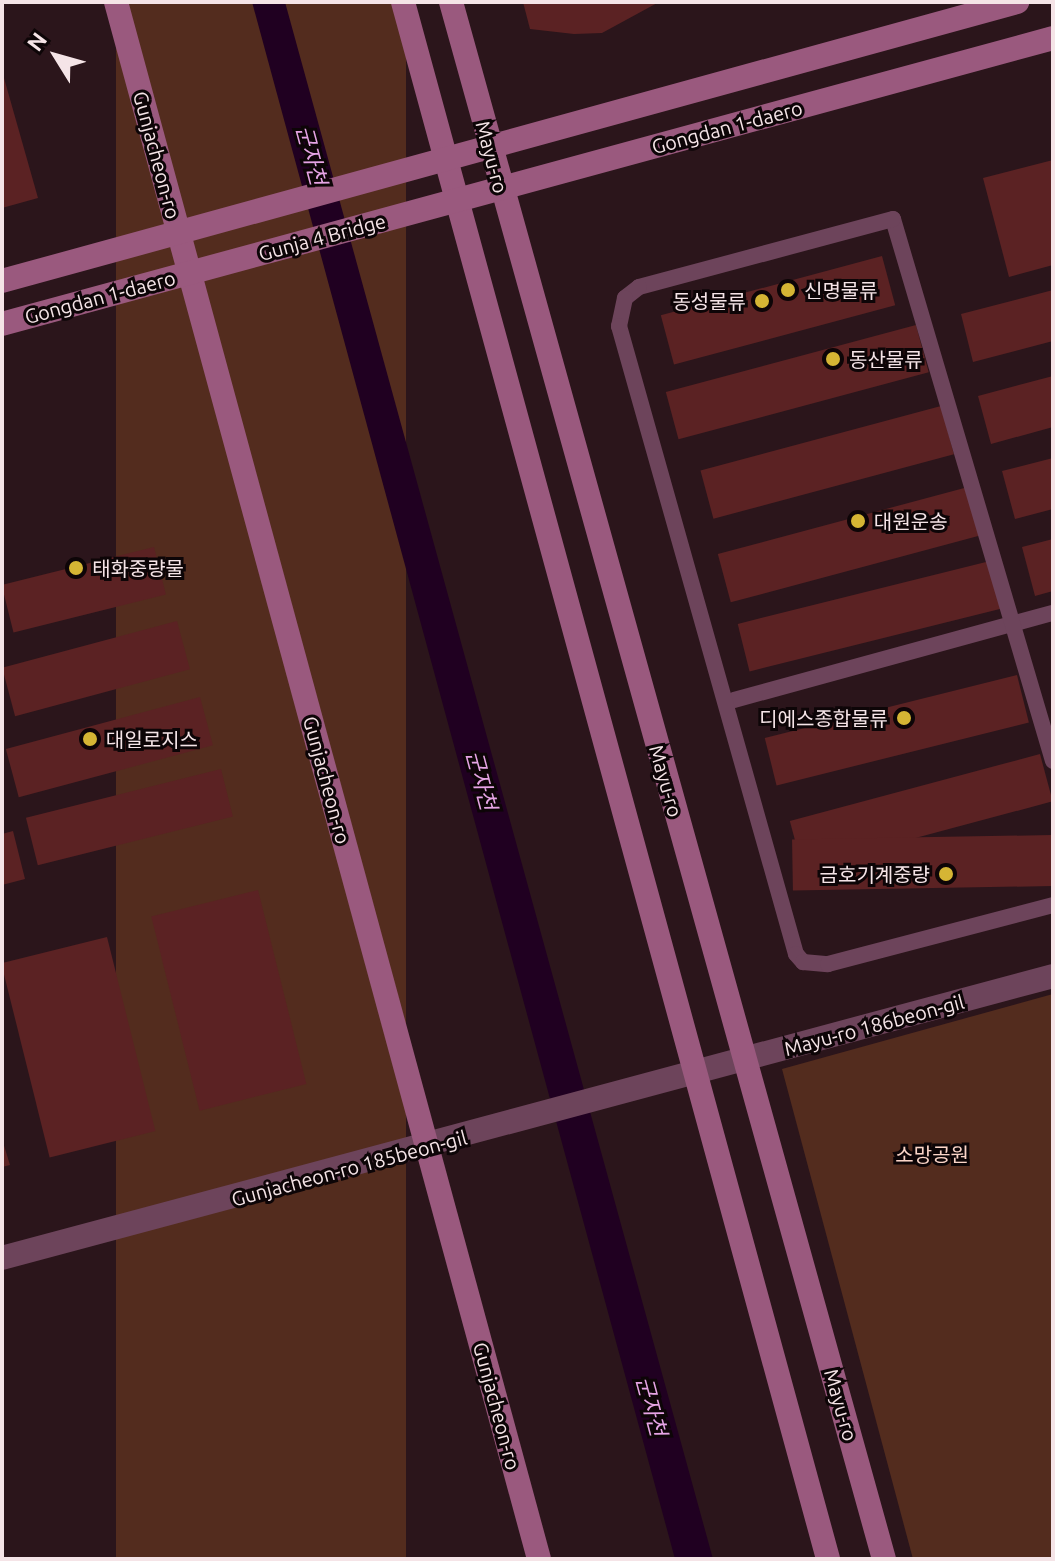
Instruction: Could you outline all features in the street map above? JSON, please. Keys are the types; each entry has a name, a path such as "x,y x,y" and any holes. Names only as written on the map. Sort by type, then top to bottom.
{"street":[{"name":"Gunjacheon-ro","path":"116,2 539,1559"},
{"path":"403,2 828,1559"},
{"name":"Mayu-ro","path":"451,2 500,189 884,1559"},
{"path":"2,281 1017,2"},
{"name":"Gongdan 1-daero","path":"400,217 1053,38"},
{"name":"Gunja 4 Bridge","path":"244,257 400,217"},
{"name":"Gongdan 1-daero","path":"2,324 244,257"},
{"name":"Mayu-ro 186beon-gil","path":"695,1074 1053,976"},
{"name":"Gunjacheon-ro 185beon-gil","path":"2,1258 427,1148 695,1074"}],"lane":[{"path":"1053,761 893,219 639,287 625,298 619,326 796,954 803,962 828,964 1053,905"},
{"path":"734,700 1053,613"}],"green space":[{"path":"116,2 406,2 406,1559 116,1559"},
{"name":"소망공원","path":"1053,994 1053,1559 913,1559 782,1069"}],"water":[{"name":"군자천","path":"252,2 285,2 713,1559 675,1559"}],"building":[{"path":"523,2 659,2 602,33 574,34 530,29"},
{"path":"2,71 38,198 2,208"},
{"path":"1053,160 1053,265 1009,277 983,178"},
{"path":"882,256 895,305 674,365 661,315"},
{"path":"1053,290 1053,341 973,362 961,314"},
{"path":"916,325 929,372 679,439 666,392"},
{"path":"1053,376 1053,427 991,444 978,396"},
{"path":"941,406 954,454 713,519 700,470"},
{"path":"1053,458 1053,509 1015,519 1002,471"},
{"path":"968,487 981,535 731,602 718,554"},
{"path":"1053,539 1053,591 1035,596 1022,547"},
{"path":"154,547 166,595 14,633 2,585"},
{"path":"990,561 1002,609 750,671 738,624"},
{"path":"177,621 190,669 15,716 2,668"},
{"path":"1017,675 1029,723 777,785 765,738"},
{"path":"200,697 213,745 19,797 6,749"},
{"path":"1040,754 1053,801 803,868 790,821"},
{"path":"221,769 233,817 38,865 26,818"},
{"path":"13,831 25,879 2,885 2,834"},
{"path":"1052,835 1053,886 793,891 792,840"},
{"path":"258,890 306,1084 200,1111 151,917"},
{"path":"107,937 155,1131 50,1157 2,963"},
{"path":"2,1139 10,1165 2,1167"}],"place":[{"name":"신명물류","path":"788,290"},
{"name":"동성물류","path":"762,301"},
{"name":"동산물류","path":"833,359"},
{"name":"대원운송","path":"858,521"},
{"name":"태화중량물","path":"76,568"},
{"name":"디에스종합물류","path":"904,718"},
{"name":"대일로지스","path":"90,739"},
{"name":"금호기계중량","path":"946,874"}]}
